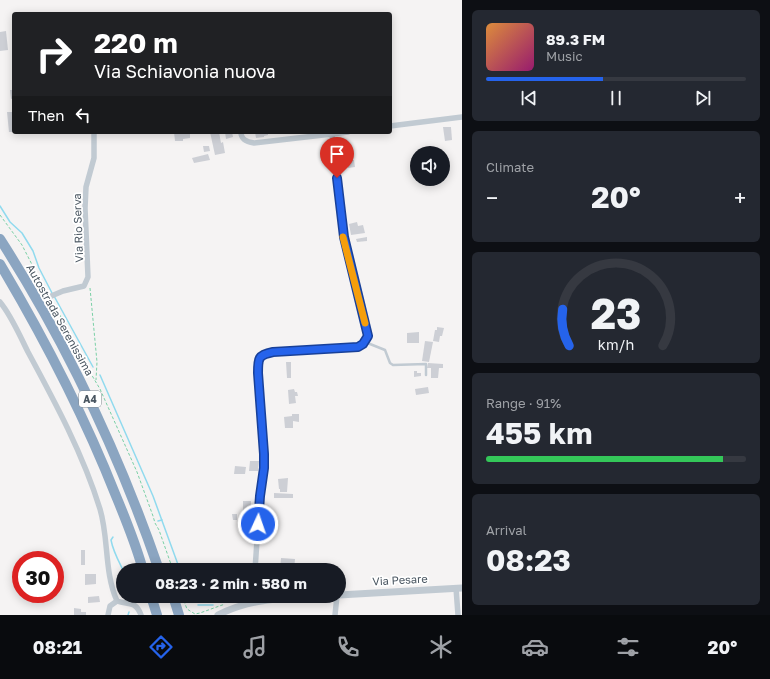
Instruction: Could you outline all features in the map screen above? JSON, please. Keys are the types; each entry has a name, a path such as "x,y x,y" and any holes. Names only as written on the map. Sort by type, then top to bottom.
{"highway":[{"name":"Autostrada Serenissima","path":"0,239 43,311 89,398 128,486 156,563"},
{"name":"A4","path":"0,264 51,354 91,436 132,537 140,563"},
{"path":"148,540 161,563"},
{"path":"149,603 152,615"},
{"path":"153,603 157,615"},
{"path":"170,603 174,615"},
{"path":"175,603 179,615"}],"street":[{"path":"392,126 462,117"},
{"name":"Via Rio Serva","path":"87,282 89,271 85,208 86,187 94,158 94,134"},
{"path":"241,134 244,140 254,143 332,134 344,237 354,284 368,336 365,342 358,347 273,352 264,353 260,356 258,362 258,373 264,468 260,496 255,563"},
{"path":"52,295 84,286 87,282"},
{"path":"0,302 56,403 88,478 100,510 110,575 116,597"},
{"path":"458,615 459,588"},
{"name":"Via Pesare","path":"346,595 459,588"},
{"path":"108,615 110,606 116,602"},
{"path":"127,603 132,604 139,610 141,615"},
{"path":"218,615 244,603"},
{"name":"Via Pesare","path":"335,615 337,603"}],"lane":[{"path":"365,342 385,350 390,363 393,365 426,364 426,375"}],"path":[{"path":"0,215 22,245 52,295 56,311 65,323 84,362 96,380 137,472 153,516 154,524 159,530 171,563"},
{"path":"87,282 90,287 97,362 96,380"},
{"path":"185,603 188,609 195,614 225,604 233,608"}],"building":[{"path":"6,31 8,50 0,51 0,32"},
{"path":"10,90 12,90 12,99"},
{"path":"7,112 12,112 12,132 9,132"},
{"path":"443,127 451,127 452,140 445,141"},
{"path":"174,134 190,134 190,138 183,139 183,141 175,141"},
{"path":"210,134 219,134 221,143 223,142 225,153 215,155"},
{"path":"225,134 232,134 233,137 226,139"},
{"path":"255,134 268,134 264,137 256,138"},
{"path":"203,146 209,146 210,151 204,152"},
{"path":"346,152 351,152 351,160 354,160 355,167 348,168"},
{"path":"208,154 210,160 194,163 192,158"},
{"path":"357,222 358,226 363,225 365,233 351,235 349,224"},
{"path":"367,237 367,241 357,242 356,239"},
{"path":"437,327 444,328 439,342 433,341"},
{"path":"419,332 419,343 407,343 407,333"},
{"path":"425,341 433,342 429,362 422,361"},
{"path":"286,362 291,362 291,378 287,378"},
{"path":"428,363 443,364 443,368 439,368 438,378 431,378 431,368 427,368"},
{"path":"414,371 421,373 421,376 414,377"},
{"path":"428,387 429,393 416,395 415,389"},
{"path":"294,389 298,396 295,396 296,403 289,404 288,390"},
{"path":"292,414 299,414 299,422 293,421 293,428 285,428 284,417 292,416"},
{"path":"250,461 259,461 258,471 249,471"},
{"path":"235,466 246,467 245,474 234,474"},
{"path":"288,478 287,492 280,492 278,479"},
{"path":"274,493 293,494 293,498 274,498"},
{"path":"243,501 251,501 251,514 243,514"},
{"path":"232,514 237,514 237,520 233,520"},
{"path":"81,550 85,550 85,565 81,565"},
{"path":"281,558 295,559 295,563 281,563"},
{"path":"85,574 96,574 96,584 85,585"},
{"path":"99,596 100,602 88,603 88,597"},
{"path":"74,608 81,609 81,612 86,612 86,615 74,615"}],"waterway":[{"path":"0,206 10,222 22,233 33,251 39,268 52,293"},
{"path":"54,296 93,367"},
{"path":"100,375 153,496 177,563"},
{"path":"158,521 162,520"},
{"path":"113,537 111,540 113,548 120,563"},
{"path":"198,605 213,605"}],"slow traffic":[{"path":"343,237 365,323"}],"route":[{"path":"258,524 264,468 258,373 258,362 260,356 264,353 273,352 358,347 363,344 368,336 354,284 344,237 337,178"}]}
